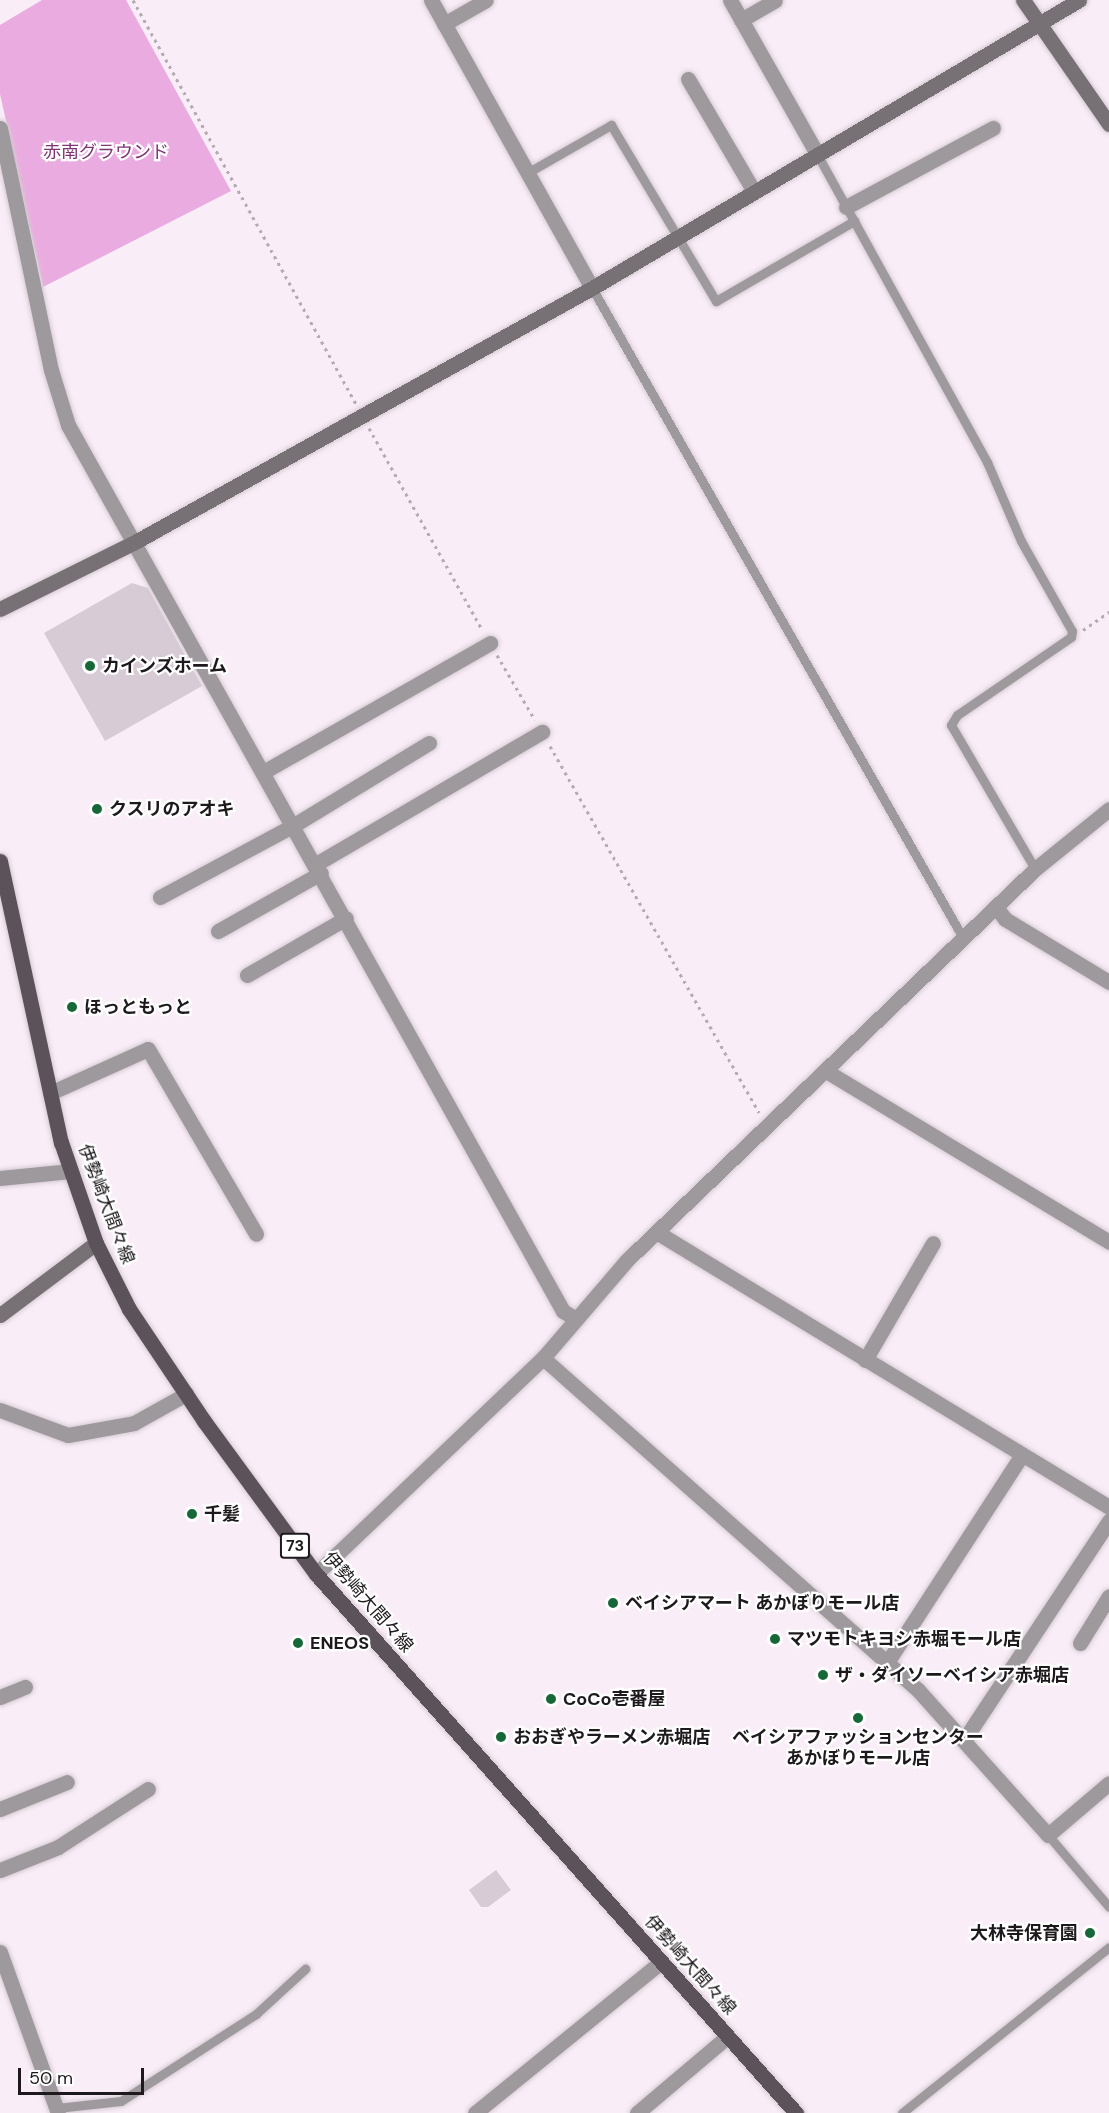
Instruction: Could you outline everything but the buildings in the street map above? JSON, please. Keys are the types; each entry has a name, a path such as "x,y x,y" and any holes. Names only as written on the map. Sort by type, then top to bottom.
{"main road":[{"name":"伊勢崎大間々線","path":"0,861 50,1093 71,1171 96,1243 129,1309 186,1394 316,1574 796,2113"}],"street":[{"path":"430,0 592,288"},
{"path":"444,24 486,0"},
{"path":"730,0 817,154"},
{"path":"741,20 775,0"},
{"path":"1023,0 1036,24 1109,124"},
{"path":"0,609 135,542 592,288 678,239 753,190 1079,0"},
{"path":"688,79 753,190"},
{"path":"0,128 56,392 68,425 99,484 135,542 265,771 563,1311 574,1318"},
{"path":"846,207 993,128"},
{"path":"265,771 490,643"},
{"path":"218,931 542,732"},
{"path":"160,897 294,825 429,743"},
{"path":"316,1574 543,1358 574,1318 658,1233 963,938 1035,869 1109,809"},
{"path":"996,907 1005,919 1109,982"},
{"path":"247,975 346,918"},
{"path":"50,1093 148,1048 256,1234"},
{"path":"826,1071 1109,1242"},
{"path":"0,1178 71,1171"},
{"path":"658,1233 1109,1507"},
{"path":"0,1316 96,1243"},
{"path":"865,1360 933,1243"},
{"path":"543,1358 888,1661 964,1740 1048,1835 1109,1783"},
{"path":"0,1410 68,1435 135,1423 186,1394"},
{"path":"888,1661 1021,1455"},
{"path":"964,1740 1109,1521"},
{"path":"1080,1643 1109,1596"},
{"path":"0,1697 25,1687"},
{"path":"0,1809 67,1782"},
{"path":"0,1870 58,1847 148,1789"},
{"path":"1,1955 58,2111"},
{"path":"475,2113 661,1962"},
{"path":"637,2113 727,2037"}],"lane":[{"path":"527,173 611,124 716,301 854,221"},
{"path":"817,154 987,462 1021,541 1072,631 1071,638 957,715 951,725 1035,869"},
{"path":"592,288 963,938"},
{"path":"1048,1835 1109,1907"},
{"path":"902,2113 1109,1947"},
{"path":"58,2111 120,2101 256,2014 305,1969"}],"path":[{"path":"133,0 362,416 767,1128"},
{"path":"1071,638 1109,612"}],"green space":[{"name":"赤南グラウンド","path":"42,0 126,0 231,191 43,287 0,94 0,25"}],"place":[{"name":"カインズホーム","path":"90,666"},
{"name":"クスリのアオキ","path":"97,809"},
{"name":"ほっともっと","path":"72,1007"},
{"name":"千髪","path":"192,1514"},
{"name":"ベイシアマート あかぼりモール店","path":"613,1603"},
{"name":"マツモトキヨシ赤堀モール店","path":"775,1639"},
{"name":"ENEOS","path":"298,1643"},
{"name":"ザ・ダイソーベイシア赤堀店","path":"823,1675"},
{"name":"CoCo壱番屋","path":"551,1699"},
{"name":"ベイシアファッションセンター あかぼりモール店","path":"858,1718"},
{"name":"おおぎやラーメン赤堀店","path":"501,1737"},
{"name":"大林寺保育園","path":"1090,1933"}]}
